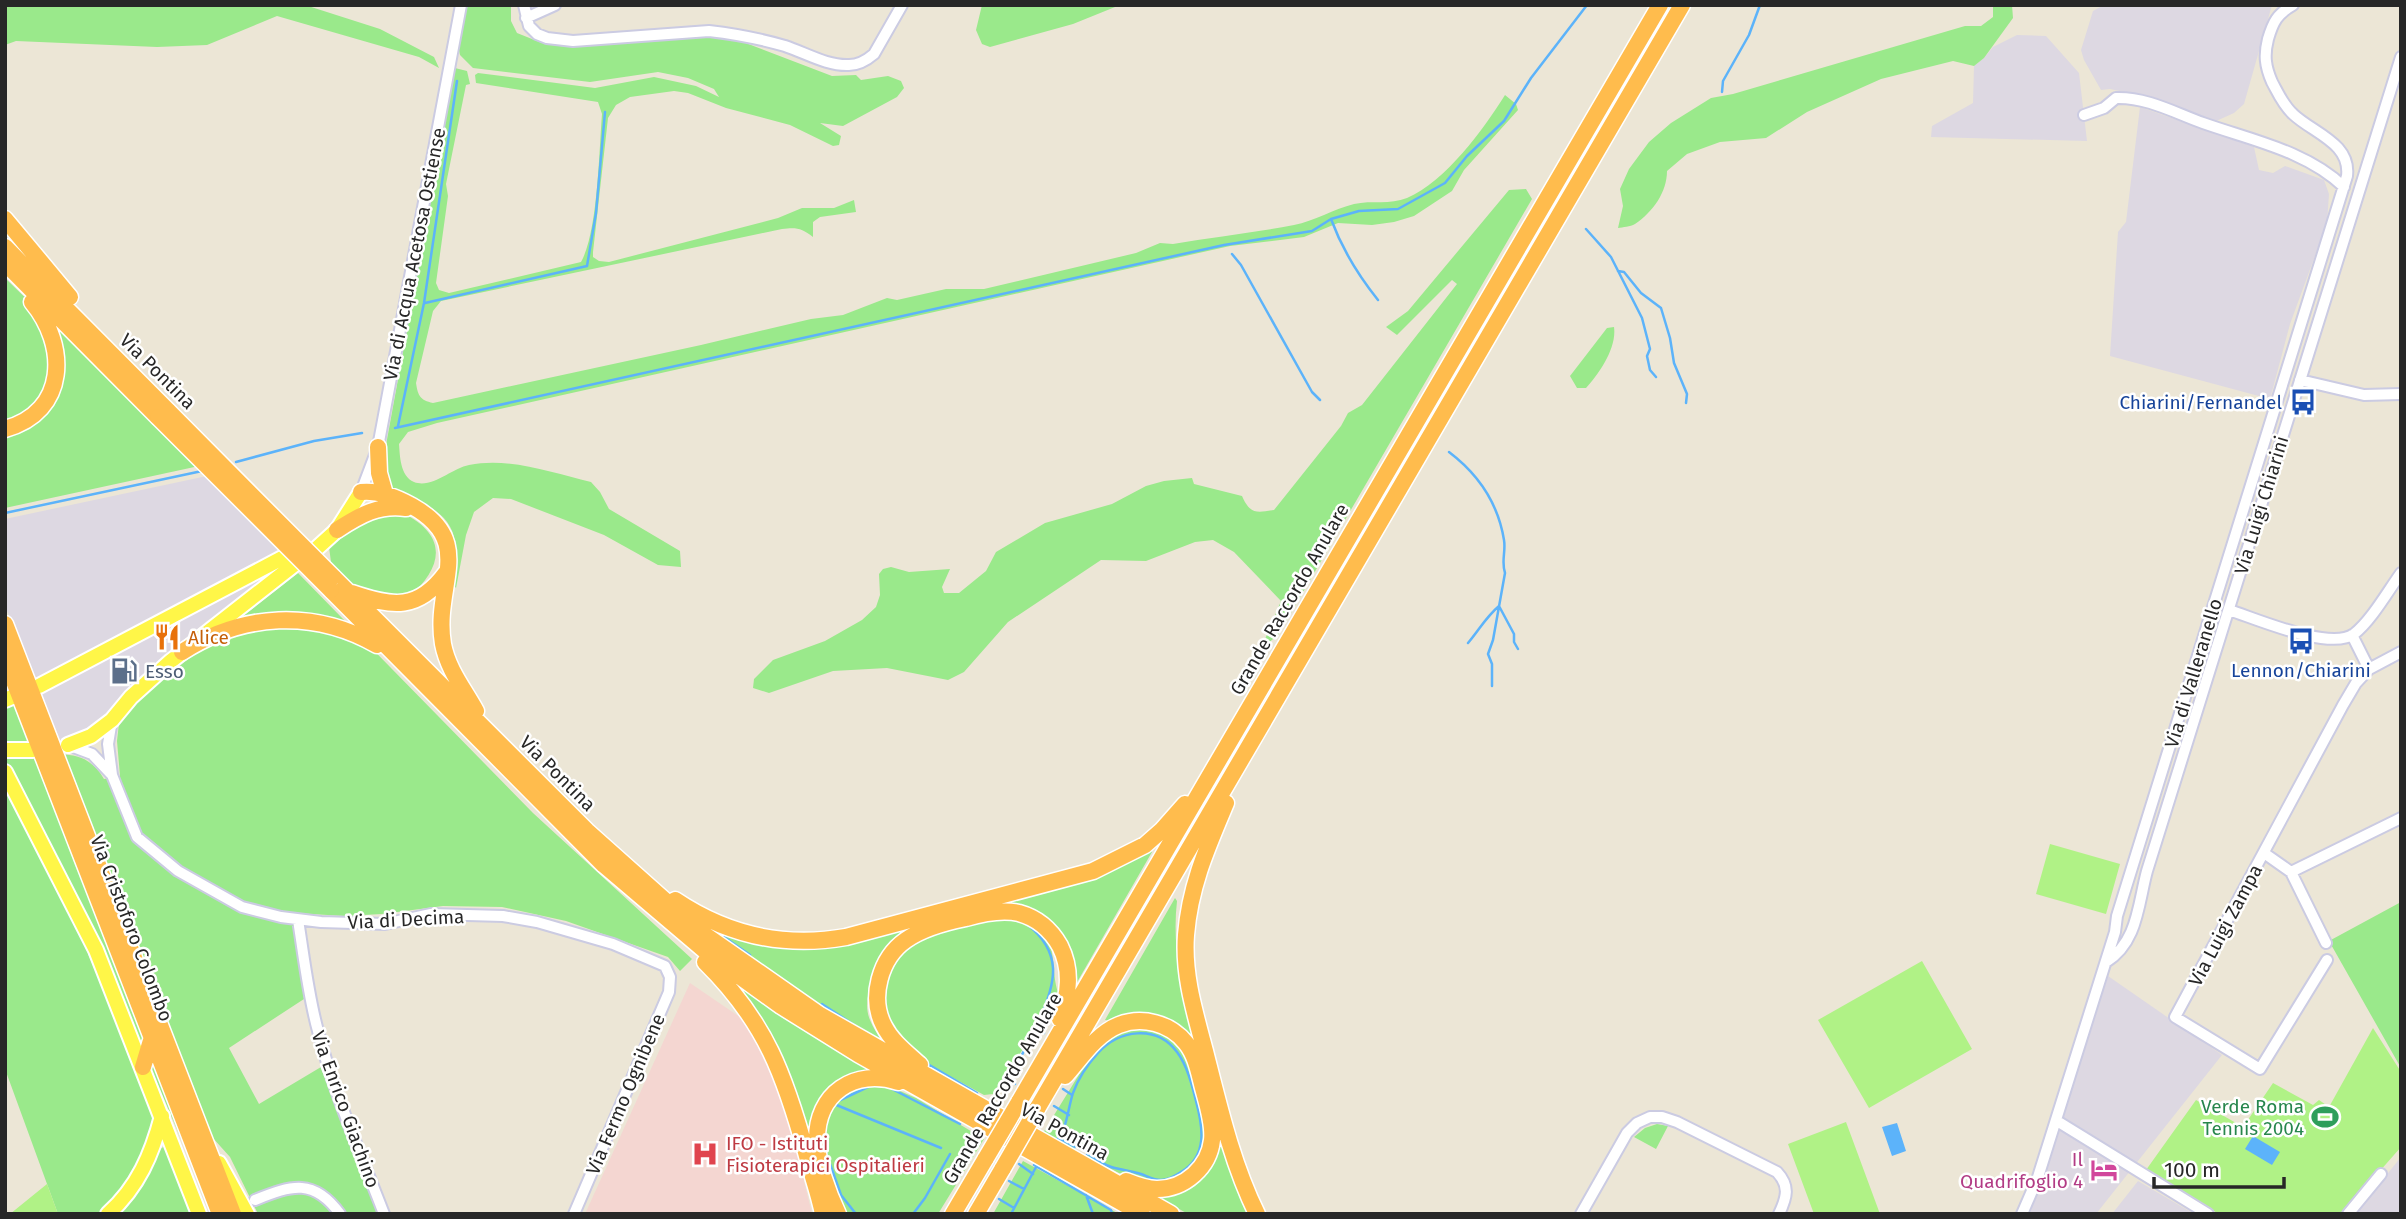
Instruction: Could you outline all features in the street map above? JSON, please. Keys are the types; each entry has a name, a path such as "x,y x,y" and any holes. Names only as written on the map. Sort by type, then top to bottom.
{"highway":[{"name":"Grande Raccordo Anulare","path":"953,1214 1660,5"},
{"name":"Grande Raccordo Anulare","path":"976,1214 1682,5"},
{"path":"5,219 49,275 83,312 120,363"},
{"name":"Via Pontina","path":"5,247 120,363 164,415"},
{"name":"Via Pontina","path":"5,263 164,415 332,583 402,662 596,857 660,915 771,999 858,1054 942,1093"},
{"path":"5,271 35,305 47,324 56,346 58,363 54,384 44,404 26,421 5,429"},
{"path":"377,447 379,473 385,494"},
{"path":"358,496 385,494 419,510 438,524 446,536 449,547 442,613 445,652 458,683 490,734"},
{"path":"337,530 365,513 385,507 419,510"},
{"path":"348,592 387,603 408,602 426,594 447,571"},
{"name":"Via Pontina","path":"332,583 348,592 629,871 698,930 785,992 942,1093 1095,1180 1171,1214"},
{"path":"181,652 207,638 228,631 264,621 292,619 323,624 356,634 402,662"},
{"name":"Via Cristoforo Colombo","path":"5,624 233,1214"},
{"name":"Via Cristoforo Colombo","path":"5,659 220,1214"},
{"path":"629,871 703,917 740,933 787,942 825,941 846,937 1077,877 1133,853 1157,836 1179,811 1236,731"},
{"path":"1255,738 1199,867 1189,909 1186,959 1191,998 1226,1131 1242,1183 1257,1214"},
{"path":"942,1093 888,1033 878,1012 877,995 884,968 899,945 924,931 952,921 991,912 1011,912 1035,920 1053,935 1067,963 1069,982 1063,1009 1045,1057"},
{"path":"660,915 673,932 731,987 770,1047 794,1110 823,1214"},
{"path":"1040,1105 1098,1039 1119,1025 1137,1021 1153,1023 1176,1033 1187,1044 1197,1066 1212,1132 1210,1148 1201,1167 1186,1181 1156,1189 1095,1180"},
{"path":"143,1067 152,1037"},
{"path":"838,1214 817,1142 819,1121 831,1097 849,1082 876,1077 942,1093"},
{"path":"985,1214 1000,1173"},
{"path":"946,1214 974,1178"},
{"path":"1095,1180 1125,1214"},
{"name":"Via Pontina","path":"1095,1180 1142,1214"}],"main road":[{"name":"Via di Acqua Acetosa Ostiense","path":"358,496 337,530 313,545 335,522 358,496"},
{"path":"39,685 221,590 291,560 240,607 181,652 136,692 112,720 91,736 68,745"},
{"path":"221,590 240,607"},
{"path":"221,590 226,604 226,617"},
{"path":"5,750 33,750"},
{"name":"Via Cristoforo Colombo","path":"5,772 96,950 199,1214"},
{"path":"108,1214 127,1195 140,1174 153,1148 162,1116"},
{"name":"Via Cristoforo Colombo","path":"205,1141 247,1214"}],"street":[{"name":"Via di Acqua Acetosa Ostiense","path":"358,496 377,447 461,5"},
{"path":"524,5 526,18 533,30 547,38 573,41 709,31 731,33 784,46 831,63 851,65 867,60 874,54 902,5"},
{"path":"526,18 555,5"},
{"name":"Via di Valleranello","path":"2021,1214 2037,1181 2057,1121 2115,932 2117,916 2344,187 2348,168 2344,154 2289,110 2280,99 2265,66 2274,22 2280,13 2292,5"},
{"name":"Via Luigi Chiarini","path":"2130,937 2147,871 2401,57"},
{"path":"2084,115 2104,108 2116,98 2152,104 2296,156 2327,172 2344,187"},
{"path":"2300,380 2364,395 2401,394"},
{"path":"2229,610 2320,639 2335,640 2352,635 2364,624 2401,573"},
{"path":"2352,635 2369,669 2401,652"},
{"name":"Via Luigi Zampa","path":"2327,960 2260,1069 2175,1017 2347,698 2369,669"},
{"name":"Via di Decima","path":"112,720 108,744 112,775 135,834 160,858 195,882 239,905 298,920 386,924 431,914 503,916 537,922 613,944 658,962 665,966 669,973"},
{"name":"Via di Decima","path":"68,745 92,754 112,775"},
{"path":"2291,872 2401,818"},
{"path":"2263,853 2291,872 2326,943"},
{"path":"2117,916 2130,919 2137,914"},
{"name":"Via Enrico Giachino","path":"298,920 320,1041 384,1214"},
{"path":"2106,962 2120,951 2130,937 2115,932"},
{"name":"Via Fermo Ognibene","path":"574,1214 668,992 669,973"},
{"path":"1581,1214 1627,1133 1641,1120 1658,1117 1679,1123 1777,1172 1785,1182 1787,1191 1779,1214"},
{"path":"2057,1121 2208,1214"},
{"path":"2348,1214 2381,1174"},
{"path":"255,1199 288,1188 305,1187 323,1194 340,1214"}],"shaded area":[{"path":"2104,5 2272,5 2244,104 2234,113 2214,122 2157,99 2110,89 2101,90 2081,50 2093,11"},
{"path":"2017,35 2046,36 2079,73 2087,141 1931,137 1932,126 1973,103 1974,66 1993,47"},
{"path":"2140,107 2254,147 2259,170 2273,173 2285,166 2324,180 2329,194 2327,223 2290,324 2270,399 2110,356 2118,232 2126,222"},
{"path":"207,476 292,561 207,621 151,668 107,717 83,734 61,743 5,606 5,519"},
{"path":"2108,976 2222,1055 2096,1214 2030,1214"},
{"name":"IFO - Istituti Fisioterapici Ospitalieri","path":"690,983 753,1026 783,1094 812,1214 585,1214"},
{"path":"2401,1157 2401,1214 2355,1214"},
{"path":"2138,1181 2194,1214 2112,1214"}],"green space":[{"path":"5,5 305,5 380,29 434,57 439,68 419,57 277,16 207,45 157,47 16,41 5,45"},
{"path":"466,5 511,5 511,21 517,33 542,43 594,44 725,35 832,76 856,75 861,80 888,76 901,81 904,88 897,97 843,126 820,123 841,136 839,145 833,146 790,125 726,108 688,93 674,91 630,97 616,105 608,118 593,252 593,257 599,261 609,262 778,218 802,208 834,208 854,200 856,212 820,217 813,222 813,237 799,229 782,229 441,301 433,311 416,383 420,397 433,403 811,319 843,315 887,298 897,300 946,289 984,289 1136,253 1160,243 1173,244 1279,228 1302,223 1354,204 1401,200 1422,190 1449,167 1475,138 1505,95 1516,104 1518,110 1464,170 1452,191 1414,216 1394,222 1372,225 1338,223 1304,237 1230,246 437,423 408,432 399,444 400,454 403,471 414,482 428,483 469,465 500,463 531,467 591,482 609,509 680,551 681,567 658,565 604,535 511,499 493,498 474,512 466,535 456,588 451,581 456,552 452,531 439,513 430,507 388,489 384,456 455,68 467,71 470,84 466,85 446,184 448,196 436,283 439,290 449,293 581,262 587,249 594,212 602,114 598,102 476,83 475,75 478,73 595,88 654,77 696,86 719,97 714,89 688,78 658,72 590,82 473,68 460,55 458,46"},
{"path":"982,5 1120,5 1073,24 990,47 982,44 976,30"},
{"path":"1993,5 2012,5 2013,18 1984,58 1974,66 1953,61 1881,79 1807,112 1766,138 1720,142 1687,154 1667,171 1662,194 1648,214 1633,225 1618,228 1623,206 1620,189 1629,169 1649,142 1671,123 1711,98 1733,94 1965,26 1981,26 1993,17"},
{"path":"1526,189 1532,199 1278,635 1261,649 1281,601 1234,552 1213,540 1195,542 1146,561 1101,560 1008,622 964,672 948,680 887,668 833,671 769,693 753,688 754,679 773,660 825,641 862,620 876,607 880,595 879,574 883,569 891,567 909,572 950,569 942,587 944,593 959,593 986,571 996,552 1045,523 1112,504 1146,486 1164,481 1192,478 1194,484 1242,496 1254,511 1274,510 1341,426 1348,413 1362,405 1457,284 1452,280 1397,335 1386,327 1408,311 1509,190"},
{"path":"5,278 199,466 5,508"},
{"path":"1614,327 1613,343 1601,368 1586,388 1577,388 1570,376 1607,328"},
{"path":"403,513 428,532 434,542 434,564 420,587 408,598 373,597 351,585 331,562 329,547 370,516"},
{"path":"298,573 533,813 692,959 680,971 668,957 566,921 502,907 443,906 345,916 293,913 304,999 229,1048 259,1104 321,1067 378,1214 258,1214 230,1157 212,1137 181,1139 90,924 5,760 73,756 84,759 95,767 104,779 120,776 117,741 119,723 150,689"},
{"path":"5,643 44,743 5,742"},
{"path":"5,787 72,916 152,1105 154,1132 136,1174 99,1214 58,1214 5,1069"},
{"path":"2050,844 2120,864 2106,914 2036,894"},
{"path":"1151,846 1152,852 1072,991 1054,925 1035,911 990,905"},
{"path":"1175,898 1180,978 1198,1054 1182,1033 1105,1020"},
{"path":"2401,902 2401,1068 2329,941"},
{"path":"1011,914 1035,924 1046,935 1052,951 1058,992 1054,1000 1048,1001 1041,1022 993,1094 984,1095 926,1063 892,1028 882,998 890,967 901,951 928,932"},
{"path":"924,920 883,965 869,992 867,1006 870,1020 883,1044 801,993 724,937 730,934 765,943"},
{"path":"1922,961 1972,1049 1869,1108 1818,1020"},
{"path":"729,980 806,1032 876,1074 825,1093 815,1108 807,1139"},
{"path":"1132,1026 1162,1033 1187,1053 1204,1113 1205,1139 1197,1159 1182,1175 1162,1184 1143,1182 1127,1176 1087,1156 1087,1149 1083,1145 1073,1149 1043,1133 1096,1047 1110,1035"},
{"name":"Verde Roma Tennis 2004","path":"2373,1028 2401,1072 2401,1147 2342,1214 2219,1214 2146,1170 2196,1100 2243,1127 2273,1083 2313,1105 2319,1100 2329,1107"},
{"path":"884,1084 916,1098 984,1139 938,1214 844,1214 838,1205 821,1144 822,1121 848,1087"},
{"path":"1846,1122 1880,1214 1814,1214 1788,1144"},
{"path":"1657,1124 1668,1126 1656,1149 1634,1137 1645,1128"},
{"path":"1217,1129 1248,1214 1188,1214 1151,1193 1179,1188"},
{"path":"165,1146 192,1213 120,1214 138,1191 160,1149"},
{"path":"1023,1161 1119,1214 993,1214"},
{"path":"47,1184 58,1214 10,1214"}],"water":[{"path":"1897,1123 1906,1151 1892,1156 1882,1127"},
{"path":"2253,1136 2280,1152 2272,1165 2245,1149"}],"waterway":[{"path":"395,428 1224,245 1312,231 1331,219 1359,211 1398,209 1445,183 1467,156 1504,121 1531,78 1587,5"},
{"path":"1722,92 1723,81 1749,35 1760,5"},
{"path":"398,426 424,303 457,81"},
{"path":"425,303 587,266 596,213 605,112"},
{"path":"1331,219 1351,261 1378,300"},
{"path":"1586,229 1611,257 1642,318 1650,349 1647,356 1650,370 1656,377"},
{"path":"1232,254 1241,265 1312,392 1320,400"},
{"path":"1618,271 1624,272 1641,293 1661,308 1674,363 1687,394 1686,403"},
{"path":"236,462 314,441 362,433"},
{"path":"1449,452 1469,470 1485,490 1497,514 1504,540 1505,573 1488,654 1492,664 1492,686"},
{"path":"5,513 202,471"},
{"path":"1468,643 1499,606 1514,634 1518,649"},
{"path":"1015,1084 1008,1080 1044,1010 1052,981 1053,968 1048,950 1042,939 1029,926"},
{"path":"724,937 750,955"},
{"path":"822,1004 854,1025"},
{"path":"1034,1030 1044,1033"},
{"path":"1060,1139 1073,1093 1098,1053 1116,1039 1138,1033 1159,1037 1168,1043 1181,1057 1191,1082 1201,1131 1196,1158 1179,1173 1161,1180 1112,1167 1087,1154"},
{"path":"926,1063 977,1093"},
{"path":"834,1103 872,1085"},
{"path":"892,1089 960,1124"},
{"path":"1063,1089 1072,1095"},
{"path":"834,1104 941,1148"},
{"path":"1054,1106 1069,1115"},
{"path":"1058,1138 1075,1147"},
{"path":"825,1150 841,1195 856,1214"},
{"path":"913,1214 950,1154"},
{"path":"1019,1164 1033,1174"},
{"path":"1034,1165 1111,1210 1112,1214"},
{"path":"1011,1214 1036,1167"},
{"path":"1009,1181 1024,1189"},
{"path":"1086,1195 1093,1214"},
{"path":"999,1199 1014,1208"}],"place":[{"name":"Chiarini/Fernandel","path":"2303,402"},
{"name":"Alice","path":"167,637"},
{"name":"Lennon/Chiarini","path":"2301,641"},
{"name":"Esso","path":"124,671"},
{"name":"Verde Roma Tennis 2004","path":"2325,1117"},
{"name":"IFO - Istituti Fisioterapici Ospitalieri","path":"705,1154"},
{"name":"Il Quadrifoglio 4","path":"2104,1170"}]}
